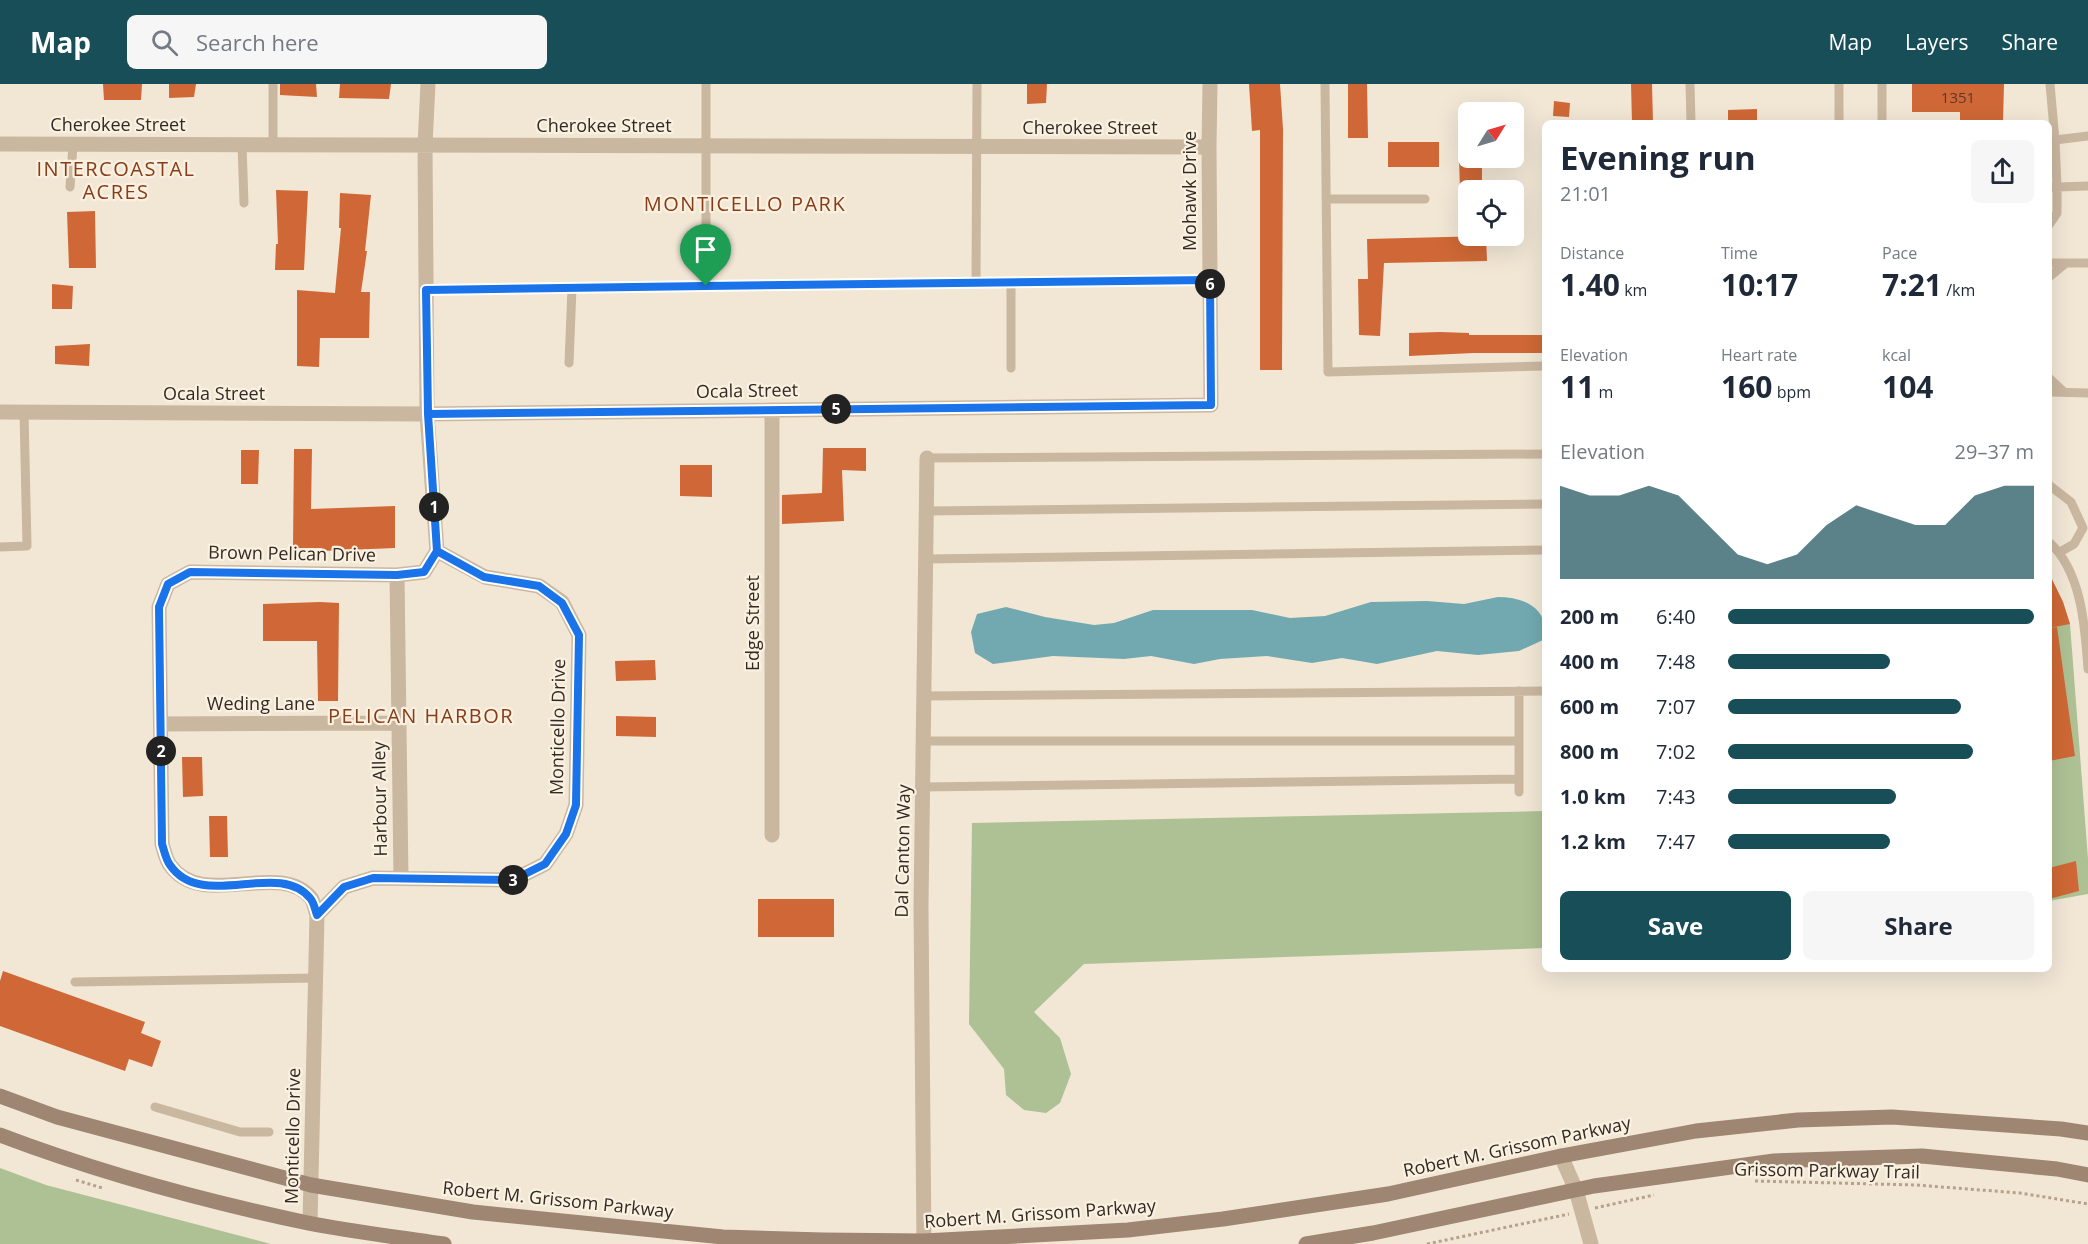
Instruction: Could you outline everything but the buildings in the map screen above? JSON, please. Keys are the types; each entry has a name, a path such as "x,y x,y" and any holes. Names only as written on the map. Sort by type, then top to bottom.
{"main road":[{"name":"Robert M. Grissom Parkway","path":"0,1096 57,1117 311,1185 473,1212 734,1238 924,1243 1128,1230 1223,1219 1388,1194 1561,1156 1696,1131 1798,1120 1892,1117 2049,1128 2088,1133"},
{"path":"0,1135 31,1147 184,1194 310,1223 444,1244"},
{"path":"1306,1244 1373,1233 1576,1190 1774,1161 1910,1157 2056,1169 2088,1175"}],"street":[{"path":"428,84 425,145 428,414 437,551"},
{"name":"Mohawk Drive","path":"1210,84 1211,405"},
{"name":"Cherokee Street","path":"0,144 1209,147"},
{"name":"Ocala Street","path":"0,412 428,414 1211,405"},
{"name":"Edge Street","path":"772,410 772,835"},
{"name":"Dal Canton Way","path":"924,1243 921,919 927,458"},
{"name":"Brown Pelican Drive","path":"317,915 311,898 290,883 203,885 185,880 169,865 162,844 159,607 168,584 190,572 397,575 424,572 437,551"},
{"name":"Monticello Drive","path":"310,1223 317,915 344,887 373,878 513,880 545,864 566,834 576,805 579,635 562,603 539,586 484,577 437,551"},
{"name":"Harbour Alley","path":"397,575 400,878"},
{"name":"Weding Lane","path":"160,724 399,723"},
{"path":"1561,1156 1576,1190 1591,1244"}],"lane":[{"path":"273,84 273,145"},
{"path":"706,84 706,286"},
{"path":"976,283 977,84"},
{"path":"1325,84 1328,372 1542,366"},
{"path":"1690,84 1691,120"},
{"path":"1839,84 1839,120"},
{"path":"1882,84 1882,120"},
{"path":"2050,84 2051,120"},
{"path":"2052,220 2057,213 2053,187 2052,140 2088,136"},
{"path":"70,187 73,145"},
{"path":"242,145 244,203"},
{"path":"2053,187 2088,186"},
{"path":"1326,199 1425,199"},
{"path":"2052,263 2088,263"},
{"path":"2052,275 2066,263"},
{"path":"426,290 1210,280"},
{"path":"1011,282 1011,368"},
{"path":"569,363 572,288"},
{"path":"2052,381 2064,392"},
{"path":"2052,392 2088,393"},
{"path":"0,547 27,546 24,412"},
{"path":"927,458 1542,454"},
{"path":"2052,487 2071,502 2083,528 2074,544 2060,552"},
{"path":"926,511 1542,504"},
{"path":"2052,545 2060,552 2075,585 2085,628 2088,669"},
{"path":"925,559 1542,550"},
{"path":"1519,691 1519,792"},
{"path":"924,696 1542,691"},
{"path":"923,741 1519,741"},
{"path":"923,787 1519,779"},
{"path":"75,982 316,978"},
{"path":"155,1107 240,1132 269,1132"}],"path":[{"name":"Grissom Parkway Trail","path":"1749,1182 1916,1185 2020,1193 2088,1204"},
{"path":"1427,1244 1655,1195"}],"green space":[{"path":"2052,580 2063,602 2070,624 2088,859 2088,894 2052,900"},
{"path":"1542,811 1542,948 1084,964 1034,1012 1060,1038 1071,1074 1060,1103 1046,1113 1024,1110 1006,1095 1004,1069 969,1024 972,823"},
{"path":"0,1168 46,1185 271,1244 0,1244"}],"water":[{"path":"1498,597 1526,602 1534,607 1542,618 1542,640 1519,651 1478,655 1437,651 1377,664 1342,658 1312,663 1267,656 1220,659 1194,664 1151,656 1124,659 1053,656 993,664 975,653 971,632 977,614 1006,607 1045,617 1094,625 1114,623 1153,610 1252,610 1290,618 1325,616 1371,602 1427,601 1464,604"}],"district":[{"name":"INTERCOASTAL ACRES","path":"116,180"},
{"name":"MONTICELLO PARK","path":"745,204"},
{"name":"PELICAN HARBOR","path":"421,716"}],"route":[{"path":"706,286 426,290 428,414 437,551 424,572 397,575 190,572 168,584 159,607 162,844 169,865 185,880 203,885 290,883 311,898 317,915 344,887 373,878 513,880 545,864 566,834 576,805 579,635 562,603 539,586 484,577 437,551 432,483 428,414 1211,405 1210,280 706,286"}]}
